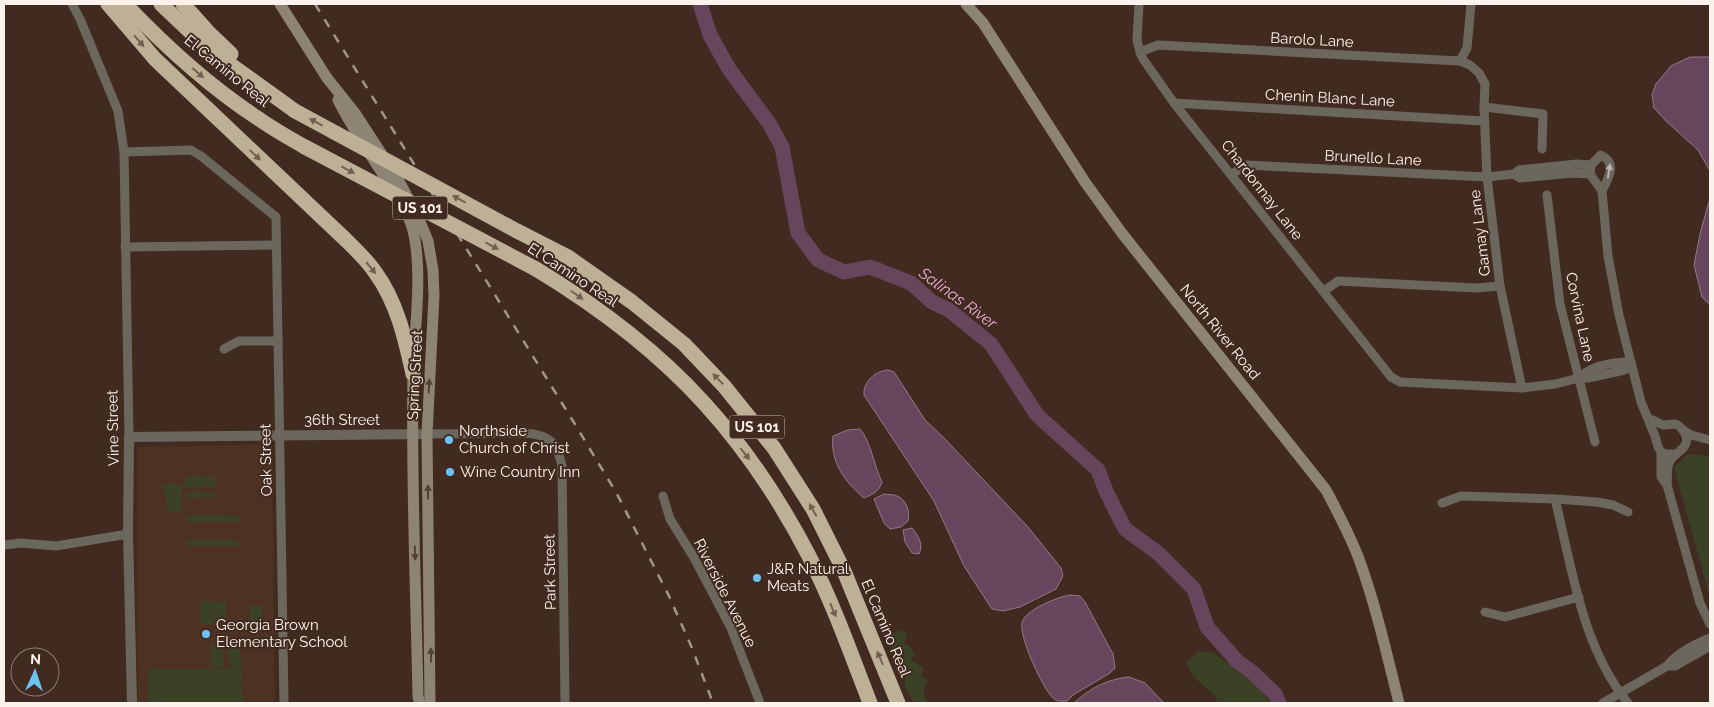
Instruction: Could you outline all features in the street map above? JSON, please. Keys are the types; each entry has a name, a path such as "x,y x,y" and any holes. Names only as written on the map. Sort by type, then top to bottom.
{"highway":[{"path":"108,4 155,59 346,240 375,272 389,294 397,315 413,374"},
{"name":"El Camino Real","path":"125,4 146,26 202,77 258,119 305,147 536,269 570,290 624,329 680,379 705,404 753,463 782,509 809,557 834,612 870,703"},
{"name":"El Camino Real","path":"161,4 199,40 294,111 568,258 632,302 684,344 724,386 774,448 813,509 844,571 898,703"},
{"path":"183,4 210,34 275,97"}],"main road":[{"name":"Spring Street","path":"280,4 327,78 355,113 398,179 428,241 433,270 434,296 427,434 430,703"},
{"name":"North River Road","path":"966,4 983,23 1085,182 1120,232 1326,490 1360,559 1399,703"},
{"name":"Spring Street","path":"327,78 348,121 404,208 412,227 416,248 417,313 413,374 413,435 418,687 420,703"}],"street":[{"name":"Vine Street","path":"72,4 118,111 124,152 129,437 128,534 132,703"},
{"name":"Chardonnay Lane","path":"1139,4 1136,40 1143,59 1174,103 1391,377 1396,380 1410,382 1522,388"},
{"path":"1460,61 1467,48 1471,4"},
{"name":"Barolo Lane","path":"1140,52 1158,45 1460,61 1470,65 1479,73"},
{"name":"Gamay Lane","path":"1479,73 1485,84 1484,121 1487,178 1500,286 1522,388"},
{"name":"Chenin Blanc Lane","path":"1174,103 1484,121"},
{"path":"1484,107 1543,114 1542,149"},
{"name":"Oak Street","path":"124,152 191,150 276,216 284,703"},
{"name":"Brunello Lane","path":"1232,174 1247,165 1487,178 1514,174 1520,170 1577,164 1591,169 1601,155 1607,159 1611,171 1602,191"},
{"path":"1591,169 1602,191 1608,256 1619,315 1641,402 1661,452 1661,477 1666,485 1700,604 1710,624"},
{"name":"Corvina Lane","path":"1547,195 1560,304 1595,442"},
{"path":"126,247 276,245"},
{"path":"1324,291 1338,281 1476,288 1500,286"},
{"path":"224,349 239,341 278,341"},
{"path":"1522,388 1556,384 1579,378 1586,370 1617,362 1631,362"},
{"path":"1648,418 1663,425 1676,424 1690,435 1710,441"},
{"path":"1655,436 1663,425"},
{"path":"1666,485 1668,464 1684,447 1687,440 1683,430"},
{"name":"36th Street","path":"129,437 526,433 537,434 554,442"},
{"path":"1684,447 1710,441"},
{"name":"Park Street","path":"554,442 560,454 562,466 565,703"},
{"path":"1661,452 1676,454"},
{"name":"Riverside Avenue","path":"663,496 670,519 693,556 731,628 760,703"},
{"path":"1442,502 1461,496 1597,502 1613,505 1628,512"},
{"path":"1555,500 1579,597 1595,647 1620,693 1628,703"},
{"path":"4,545 56,546 128,534"},
{"path":"1486,612 1505,617 1579,597"},
{"path":"1603,703 1667,666 1671,660 1710,638"},
{"path":"1667,666 1675,666 1710,646"}],"shaded area":[{"path":"1690,57 1710,57 1710,171 1698,150 1654,108 1652,95 1656,84 1671,66"},
{"path":"1710,198 1710,305 1702,297 1694,265"},
{"path":"888,370 894,372 925,420 1028,527 1061,568 1063,576 1056,589 1020,607 1003,611 992,609 964,566 934,501 864,395 864,390 871,378 879,372"},
{"path":"860,429 867,441 882,482 873,494 864,498 840,471 836,463 833,445 833,436 848,430"},
{"name":"Georgia Brown Elementary School","path":"272,444 275,703 138,703 137,447"},
{"path":"884,494 896,495 905,503 909,514 908,521 901,527 890,529 884,523 874,499"},
{"path":"912,528 921,543 919,554 912,553 905,542 903,530"},
{"path":"1070,595 1080,596 1085,602 1113,654 1115,668 1110,673 1073,695 1067,701 1060,701 1048,692 1038,673 1024,639 1022,623 1024,618 1035,609 1050,601"},
{"path":"1129,677 1145,683 1164,703 1074,703 1100,685"}],"green space":[{"path":"1688,454 1710,456 1710,598 1674,467"},
{"path":"216,476 215,487 207,487 207,481 205,482 205,488 185,488 185,477"},
{"path":"163,484 182,484 181,512 168,512"},
{"path":"215,492 215,497 186,498 186,493"},
{"path":"238,515 242,522 187,522 188,516"},
{"path":"187,540 238,540 240,546 188,546"},
{"path":"201,601 213,601 213,624 201,624"},
{"path":"226,601 226,624 214,625 214,602"},
{"path":"250,606 262,606 262,621 250,621"},
{"path":"901,630 907,634 904,644 909,645 914,654 911,661 923,667 921,676 928,681 923,691 928,703 914,703 905,687 904,676 890,645 890,635"},
{"path":"211,643 223,643 223,667 211,667"},
{"path":"229,643 240,643 241,668 229,668"},
{"path":"1198,652 1212,652 1240,672 1262,692 1270,703 1218,703 1215,696 1193,676 1186,662"},
{"path":"148,669 242,669 241,690 243,703 148,703"}],"waterway":[{"name":"Salinas River","path":"700,4 710,35 729,69 769,123 782,147 798,233 818,260 844,272 870,267 911,283 932,302 949,310 991,344 1037,415 1098,470 1125,529 1158,553 1194,589 1207,627 1237,661 1252,672 1275,694 1279,703"}],"railway":[{"path":"315,4 617,494 669,596 713,703"}],"place":[{"name":"Northside Church of Christ","path":"449,440"},
{"name":"Wine Country Inn","path":"450,472"},
{"name":"J&R Natural Meats","path":"757,578"},
{"name":"Georgia Brown Elementary School","path":"206,634"}]}
